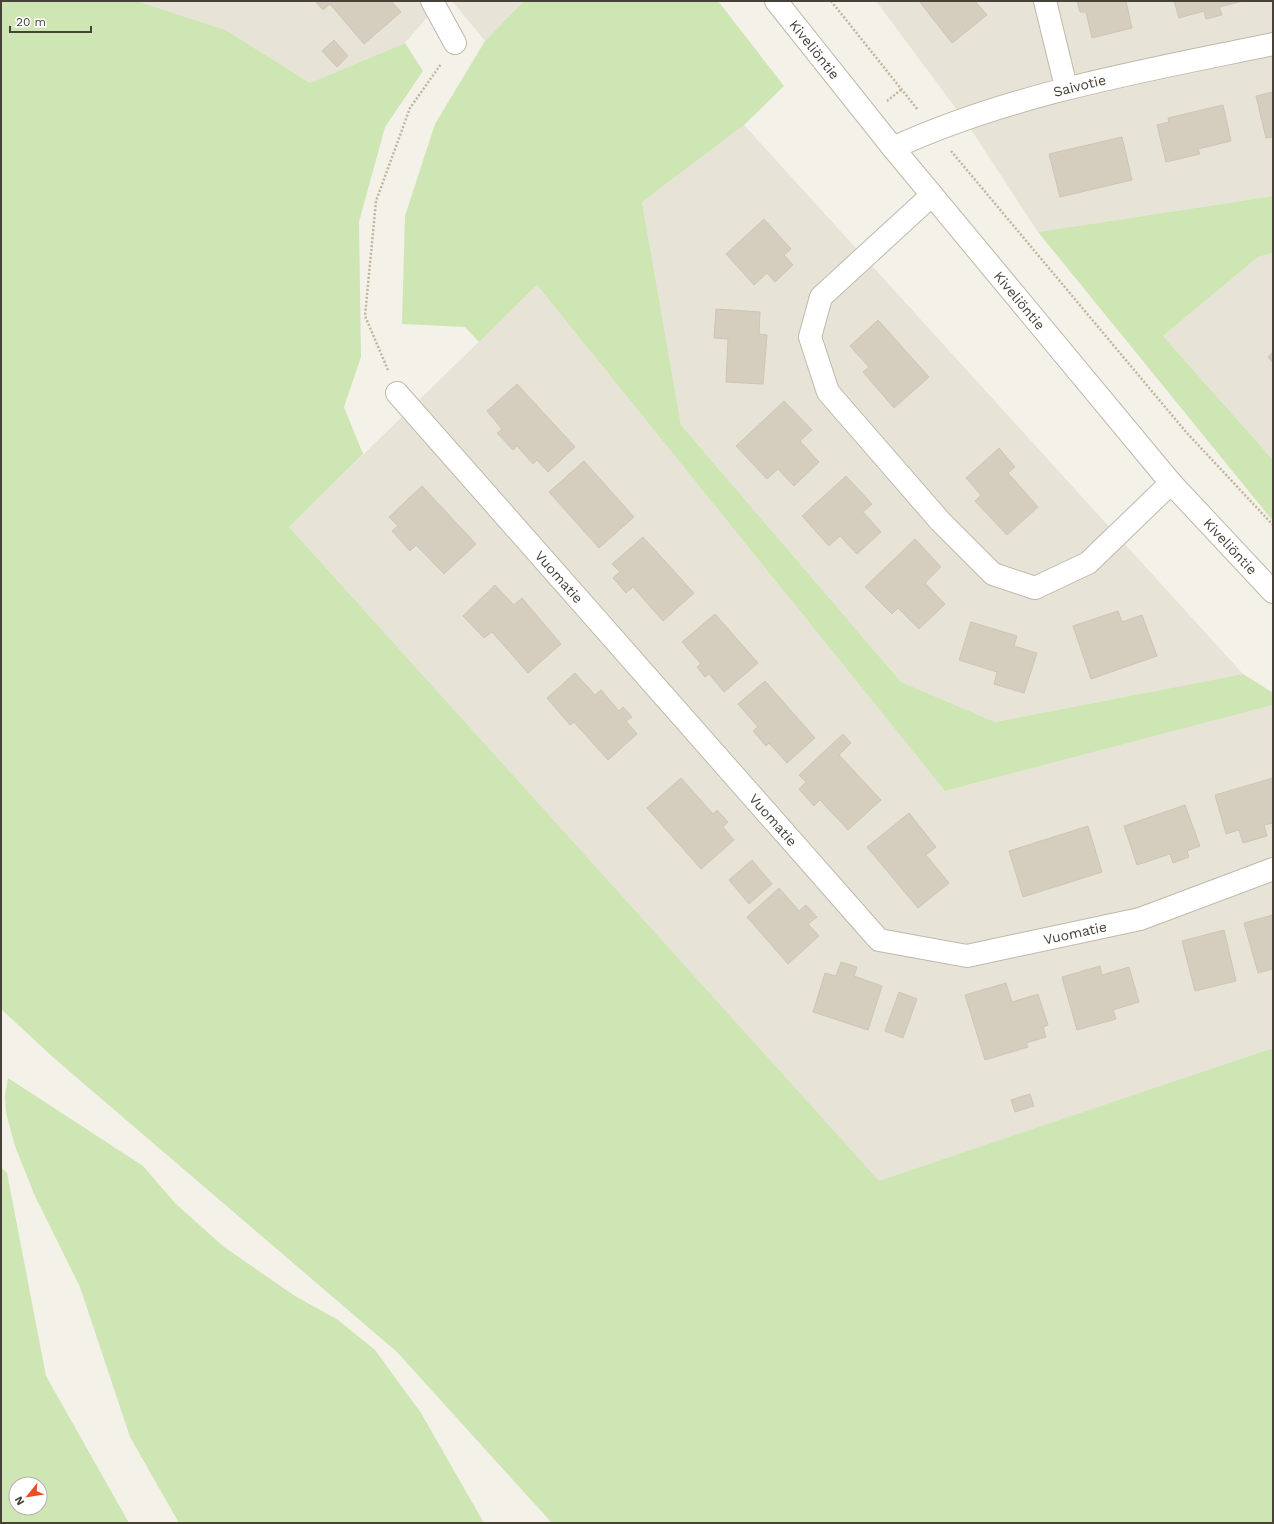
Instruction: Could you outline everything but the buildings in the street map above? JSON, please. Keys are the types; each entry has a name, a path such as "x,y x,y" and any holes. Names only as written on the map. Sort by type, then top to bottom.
{"street":[{"path":"432,1 455,43"},
{"name":"Kiveliöntie","path":"776,1 893,148 1171,483 1273,592"},
{"path":"1045,1 1066,87"},
{"name":"Saivotie","path":"893,148 933,130 1066,87 1273,44"},
{"path":"932,195 821,297 810,337 828,392 940,521 993,574 1036,588 1088,563 1171,483"},
{"name":"Vuomatie","path":"397,393 879,940 966,956 1140,919 1273,869"}],"path":[{"path":"831,1 933,130 1186,432 1273,525"},
{"path":"397,393 365,316 376,201 410,108 455,43"}],"shaded area":[{"path":"137,1 441,1 405,43 310,83 226,30"},
{"path":"452,1 524,1 485,41"},
{"path":"876,1 1273,1 1273,196 1038,232 966,122"},
{"path":"744,125 1243,674 995,722 901,682 681,425 642,202"},
{"path":"1273,253 1273,460 1163,336 1258,257"},
{"path":"537,285 945,791 1273,705 1273,1048 879,1182 289,527"}],"green space":[{"path":"1,1 137,1 226,30 310,83 405,43 423,71 385,127 359,222 361,357 344,407 363,454 289,527 879,1181 1273,1048 1273,1523 552,1523 397,1352 55,1059 1,1009"},
{"path":"524,1 718,1 784,86 744,125 642,202 681,425 901,682 995,722 1243,674 1273,693 1273,705 945,791 537,285 479,342 465,327 402,324 405,216 435,124 485,41"},
{"path":"1273,196 1273,253 1258,257 1163,336 1273,460 1273,521 1038,232"},
{"path":"8,1078 143,1166 176,1204 224,1247 295,1296 338,1320 375,1350 421,1413 484,1523 179,1523 130,1437 80,1287 34,1194 15,1146 6,1113 5,1096"},
{"path":"1,1167 7,1173 46,1376 129,1523 1,1523"}]}
